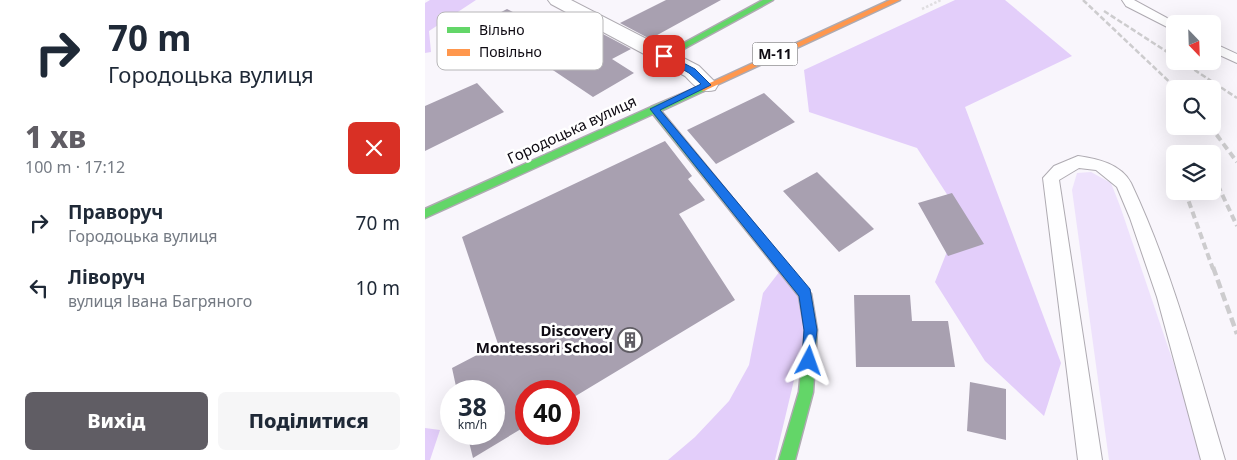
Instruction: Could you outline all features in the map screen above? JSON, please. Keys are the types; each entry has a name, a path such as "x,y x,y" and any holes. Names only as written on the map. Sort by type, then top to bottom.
{"main road":[{"path":"664,56 769,0"},
{"name":"Городоцька вулиця","path":"425,214 896,0"},
{"path":"654,109 805,294 811,330 806,392 787,460"}],"street":[{"path":"557,0 580,12"},
{"path":"603,24 692,71 707,85"}],"lane":[{"path":"1127,0 1130,4 1166,22"},
{"path":"1221,51 1237,59"},
{"path":"1090,460 1051,178 1060,170 1078,162 1100,165 1123,183 1139,218 1167,297 1213,460"}],"shaded area":[{"path":"430,0 476,0 458,12 437,12 437,26 429,31 431,52 425,53 425,3"},
{"path":"955,0 1005,0 1072,56 965,107 1061,363 1044,416 985,361 935,282 961,216 917,148 809,112 804,70"},
{"path":"1091,172 1111,183 1120,206 1182,388 1201,460 1109,460 1072,190 1077,173"},
{"path":"783,267 810,313 775,460 668,460 695,437 729,401 749,365 763,293"},
{"path":"425,428 440,430 430,460 425,460"}],"building":[{"path":"666,0 721,0 650,39 620,23"},
{"path":"507,9 513,12 501,12"},
{"path":"603,34 631,49 612,59 634,73 593,97 553,70 603,70"},
{"path":"477,83 504,112 425,151 425,106"},
{"path":"764,93 795,122 716,164 687,130"},
{"path":"665,141 692,176 688,179 705,200 679,214 735,300 580,393 580,380 515,380 515,433 505,439 505,380 455,380 452,368 498,344 462,237"},
{"path":"817,172 874,229 839,252 783,191"},
{"path":"952,193 984,244 948,256 918,203"},
{"path":"854,295 910,295 912,321 948,321 955,367 856,367"},
{"path":"970,382 1006,389 1006,440 967,431"},
{"path":"470,445 495,445 473,458"}],"railway":[{"path":"1083,0 1167,80"},
{"path":"1104,11 1166,51"},
{"path":"1195,70 1237,98"},
{"path":"1217,135 1237,162"},
{"path":"1221,192 1237,226"},
{"path":"1188,200 1213,269"},
{"path":"1213,267 1237,334"}],"traffic: fast":[{"path":"664,56 769,0"},
{"path":"425,214 703,88"},
{"path":"654,109 805,294 811,330 806,392 787,460"}],"traffic: slow":[{"path":"703,88 896,0"}],"place":[{"name":"Discovery Montessori School","path":"630,340"}],"route":[{"path":"664,56 692,71 707,85 654,109 805,294 811,330 809,361"}]}
